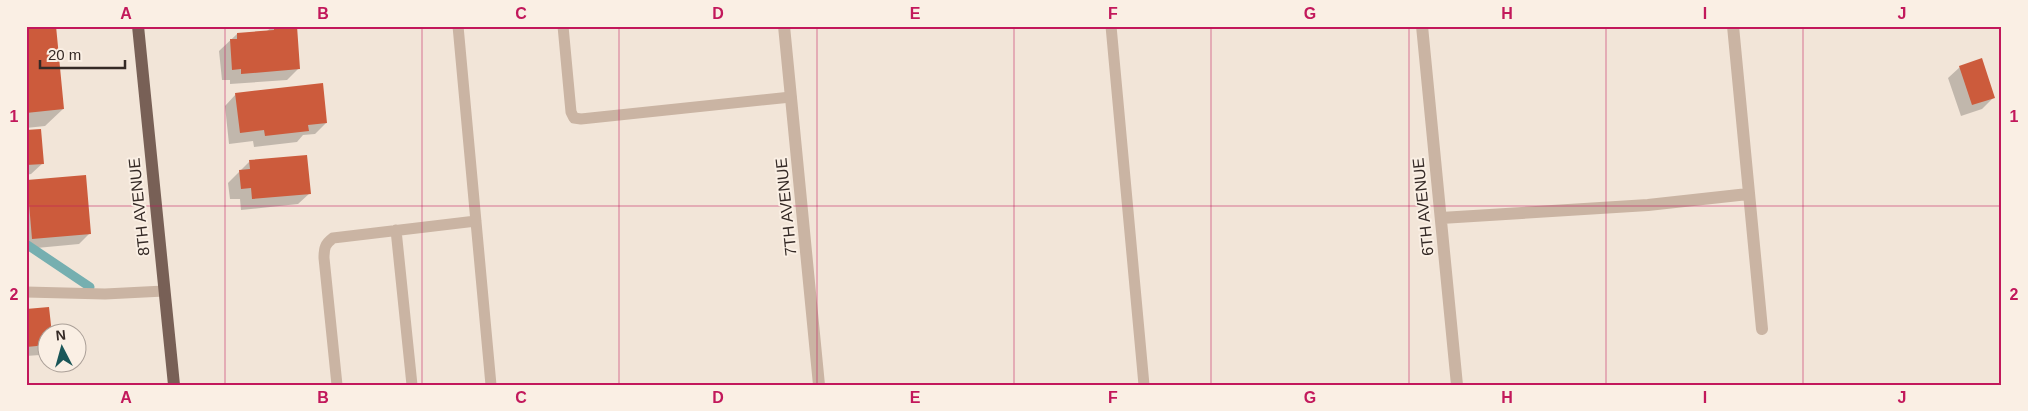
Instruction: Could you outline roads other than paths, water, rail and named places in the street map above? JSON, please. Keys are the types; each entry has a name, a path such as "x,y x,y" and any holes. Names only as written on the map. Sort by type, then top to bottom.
{"main road":[{"name":"8TH AVENUE","path":"138,26 174,385"}],"street":[{"name":"7TH AVENUE","path":"784,26 819,385"},
{"name":"6TH AVENUE","path":"1422,26 1457,385"},
{"path":"1733,26 1762,329"},
{"path":"1440,218 1648,205 1748,194"}],"lane":[{"path":"458,26 490,385"},
{"path":"563,26 571,112 574,118 581,119 791,97"},
{"path":"1111,26 1144,385"},
{"path":"337,385 324,249 327,243 333,238 476,221"},
{"path":"396,230 412,385"},
{"path":"26,292 104,294 164,291"}],"waterway":[{"path":"26,244 90,287"}]}
